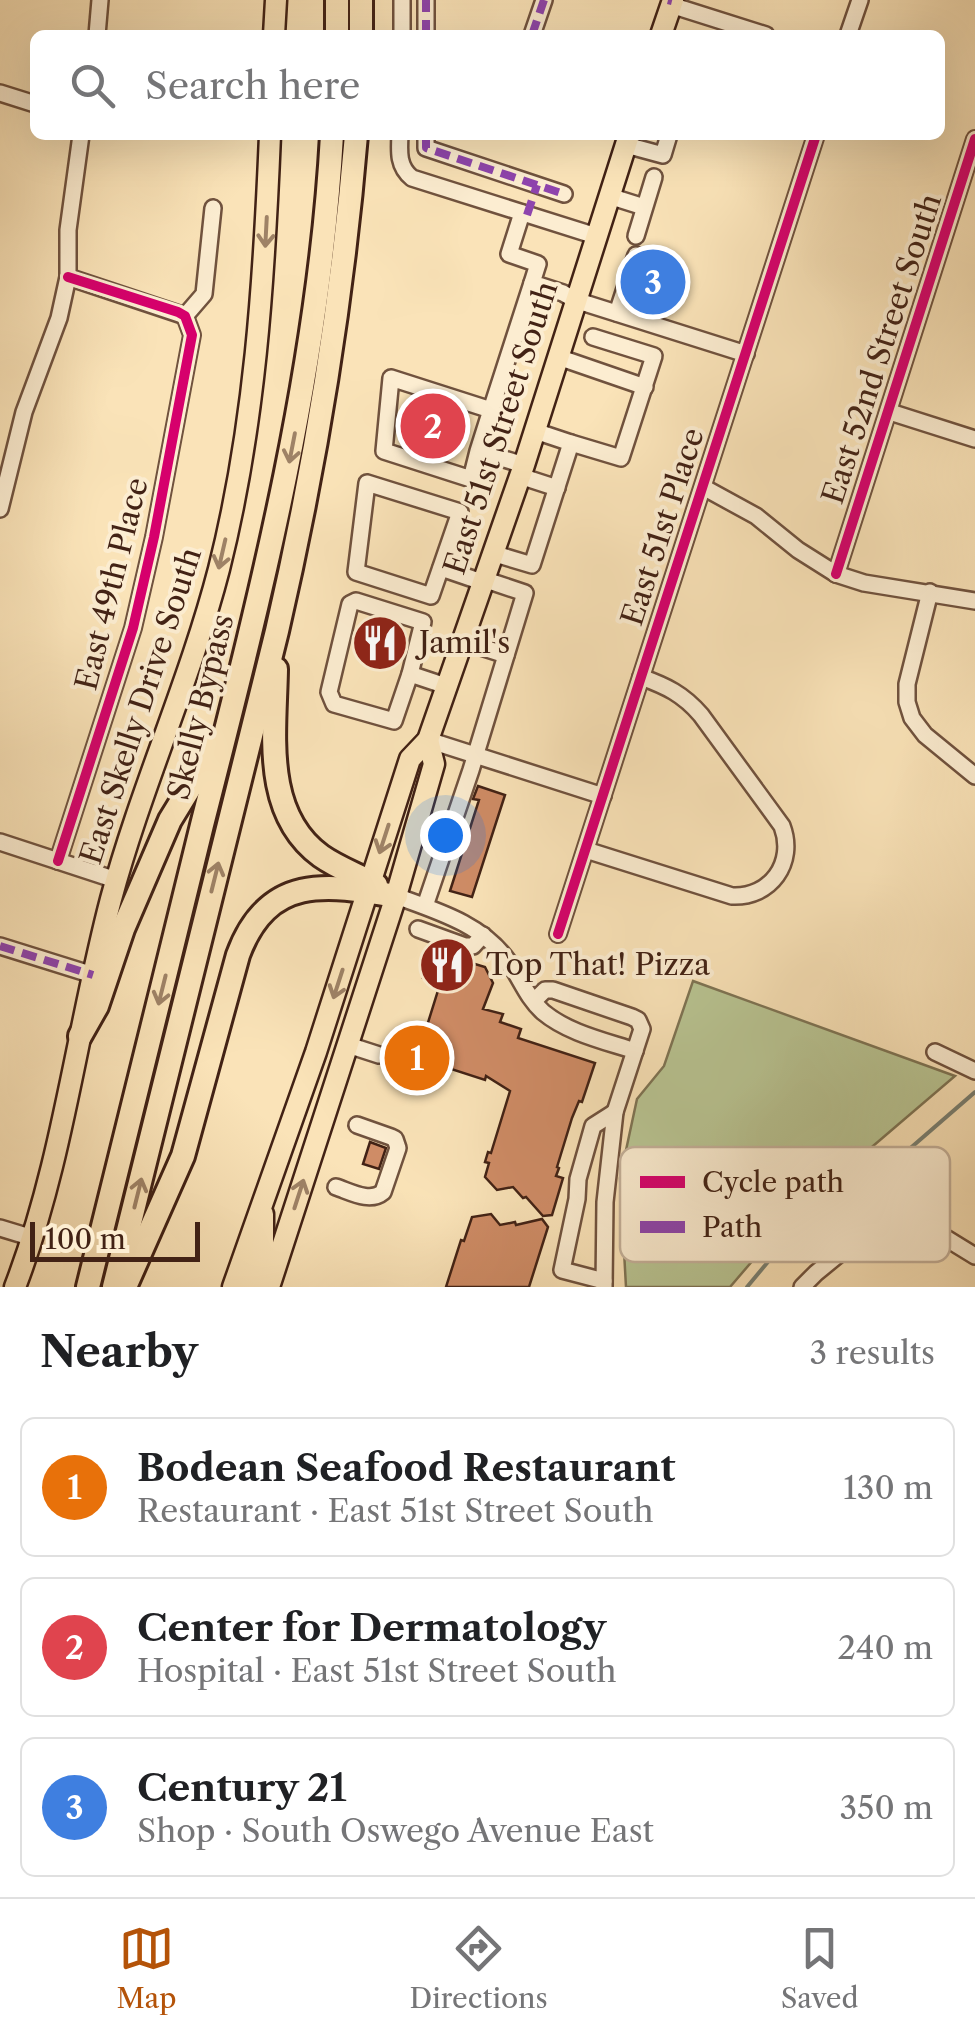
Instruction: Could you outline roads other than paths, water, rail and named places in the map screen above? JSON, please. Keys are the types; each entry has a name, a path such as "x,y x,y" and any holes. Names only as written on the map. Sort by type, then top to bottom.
{"highway":[{"path":"336,30 337,0"},
{"path":"360,30 361,0"},
{"name":"Skelly Bypass","path":"88,1287 270,552 298,413 315,300 331,140"},
{"name":"Skelly Bypass","path":"114,1287 302,521 331,361 356,140"},
{"path":"276,630 274,765 284,807 309,845 369,886 396,896"},
{"path":"80,1036 98,1006 123,929 170,820 228,726"},
{"path":"125,1287 182,1156 244,940 265,910 298,891 369,886"}],"main road":[{"path":"274,30 276,0"},
{"path":"663,30 671,2"},
{"name":"East Skelly Drive South","path":"15,1287 54,1163 116,880 219,570 240,473 260,335 270,140"},
{"name":"East 51st Street South","path":"233,1287 316,1052 410,760 428,740 522,471 627,140"},
{"name":"East 51st Street South","path":"269,1287 417,825 434,764 428,740"},
{"path":"250,1287 264,1246 262,1202"}],"street":[{"path":"98,30 100,0"},
{"path":"402,0 402,30"},
{"path":"426,0 426,30"},
{"path":"534,30 544,0"},
{"path":"850,30 860,0"},
{"path":"671,2 750,30"},
{"path":"705,30 709,17"},
{"path":"0,93 30,102"},
{"name":"East 52nd Street South","path":"836,574 975,139"},
{"path":"0,508 24,412 59,318 68,277 68,230 81,140"},
{"path":"400,140 401,164 412,178 596,236"},
{"path":"426,140 426,148 564,194"},
{"path":"627,140 662,155 667,140"},
{"name":"East 51st Place","path":"558,934 814,140"},
{"path":"636,236 654,177"},
{"path":"423,622 366,603 350,604 329,692 334,704 394,721 538,264 509,254 537,185"},
{"path":"609,196 644,207"},
{"path":"68,277 185,316 204,294 213,208"},
{"path":"617,314 636,254"},
{"path":"532,283 746,354"},
{"name":"East 49th Place","path":"58,861 142,590 192,334 185,316"},
{"path":"639,351 648,323"},
{"path":"535,431 622,458 654,356 593,336"},
{"path":"558,357 645,387"},
{"path":"471,479 384,451 391,378 491,410"},
{"path":"890,412 975,439"},
{"path":"492,553 532,564 572,443"},
{"path":"478,451 557,488"},
{"path":"431,596 356,572 367,483 460,512"},
{"path":"702,487 756,516 836,574 864,583 975,601"},
{"path":"425,906 526,592 441,568"},
{"path":"930,592 907,684 907,702 924,735 975,776"},
{"path":"462,642 506,656"},
{"path":"410,674 446,686"},
{"path":"586,850 732,896 750,895 766,888 786,860 782,826 701,715 677,691 641,676"},
{"path":"428,740 604,796"},
{"path":"417,825 448,834"},
{"path":"0,842 116,880"},
{"path":"396,896 448,914 483,935 507,958 542,1011 560,1023 635,1052"},
{"path":"418,929 465,946 473,946 483,935"},
{"path":"1,950 93,975"},
{"path":"534,1001 545,990 553,990 632,1017 642,1029 615,1112 605,1202 604,1284 562,1270"},
{"path":"348,1045 379,1056"},
{"path":"936,1052 970,1070"},
{"path":"559,1287 578,1178 593,1126 615,1112"},
{"path":"336,1187 371,1198 380,1196 398,1148 391,1136 357,1125"},
{"path":"577,1198 605,1202"},
{"path":"0,1228 33,1238"},
{"path":"950,1241 975,1256"},
{"path":"802,1287 829,1262"}],"waterway":[{"path":"912,1147 975,1092"},
{"path":"747,1287 768,1262"}],"place":[{"name":"Century 21","path":"653,282"},
{"name":"Center for Dermatology","path":"433,426"},
{"name":"Jamil's","path":"380,643"},
{"name":"Top That! Pizza","path":"447,965"},
{"name":"Bodean Seafood Restaurant","path":"417,1058"}]}
